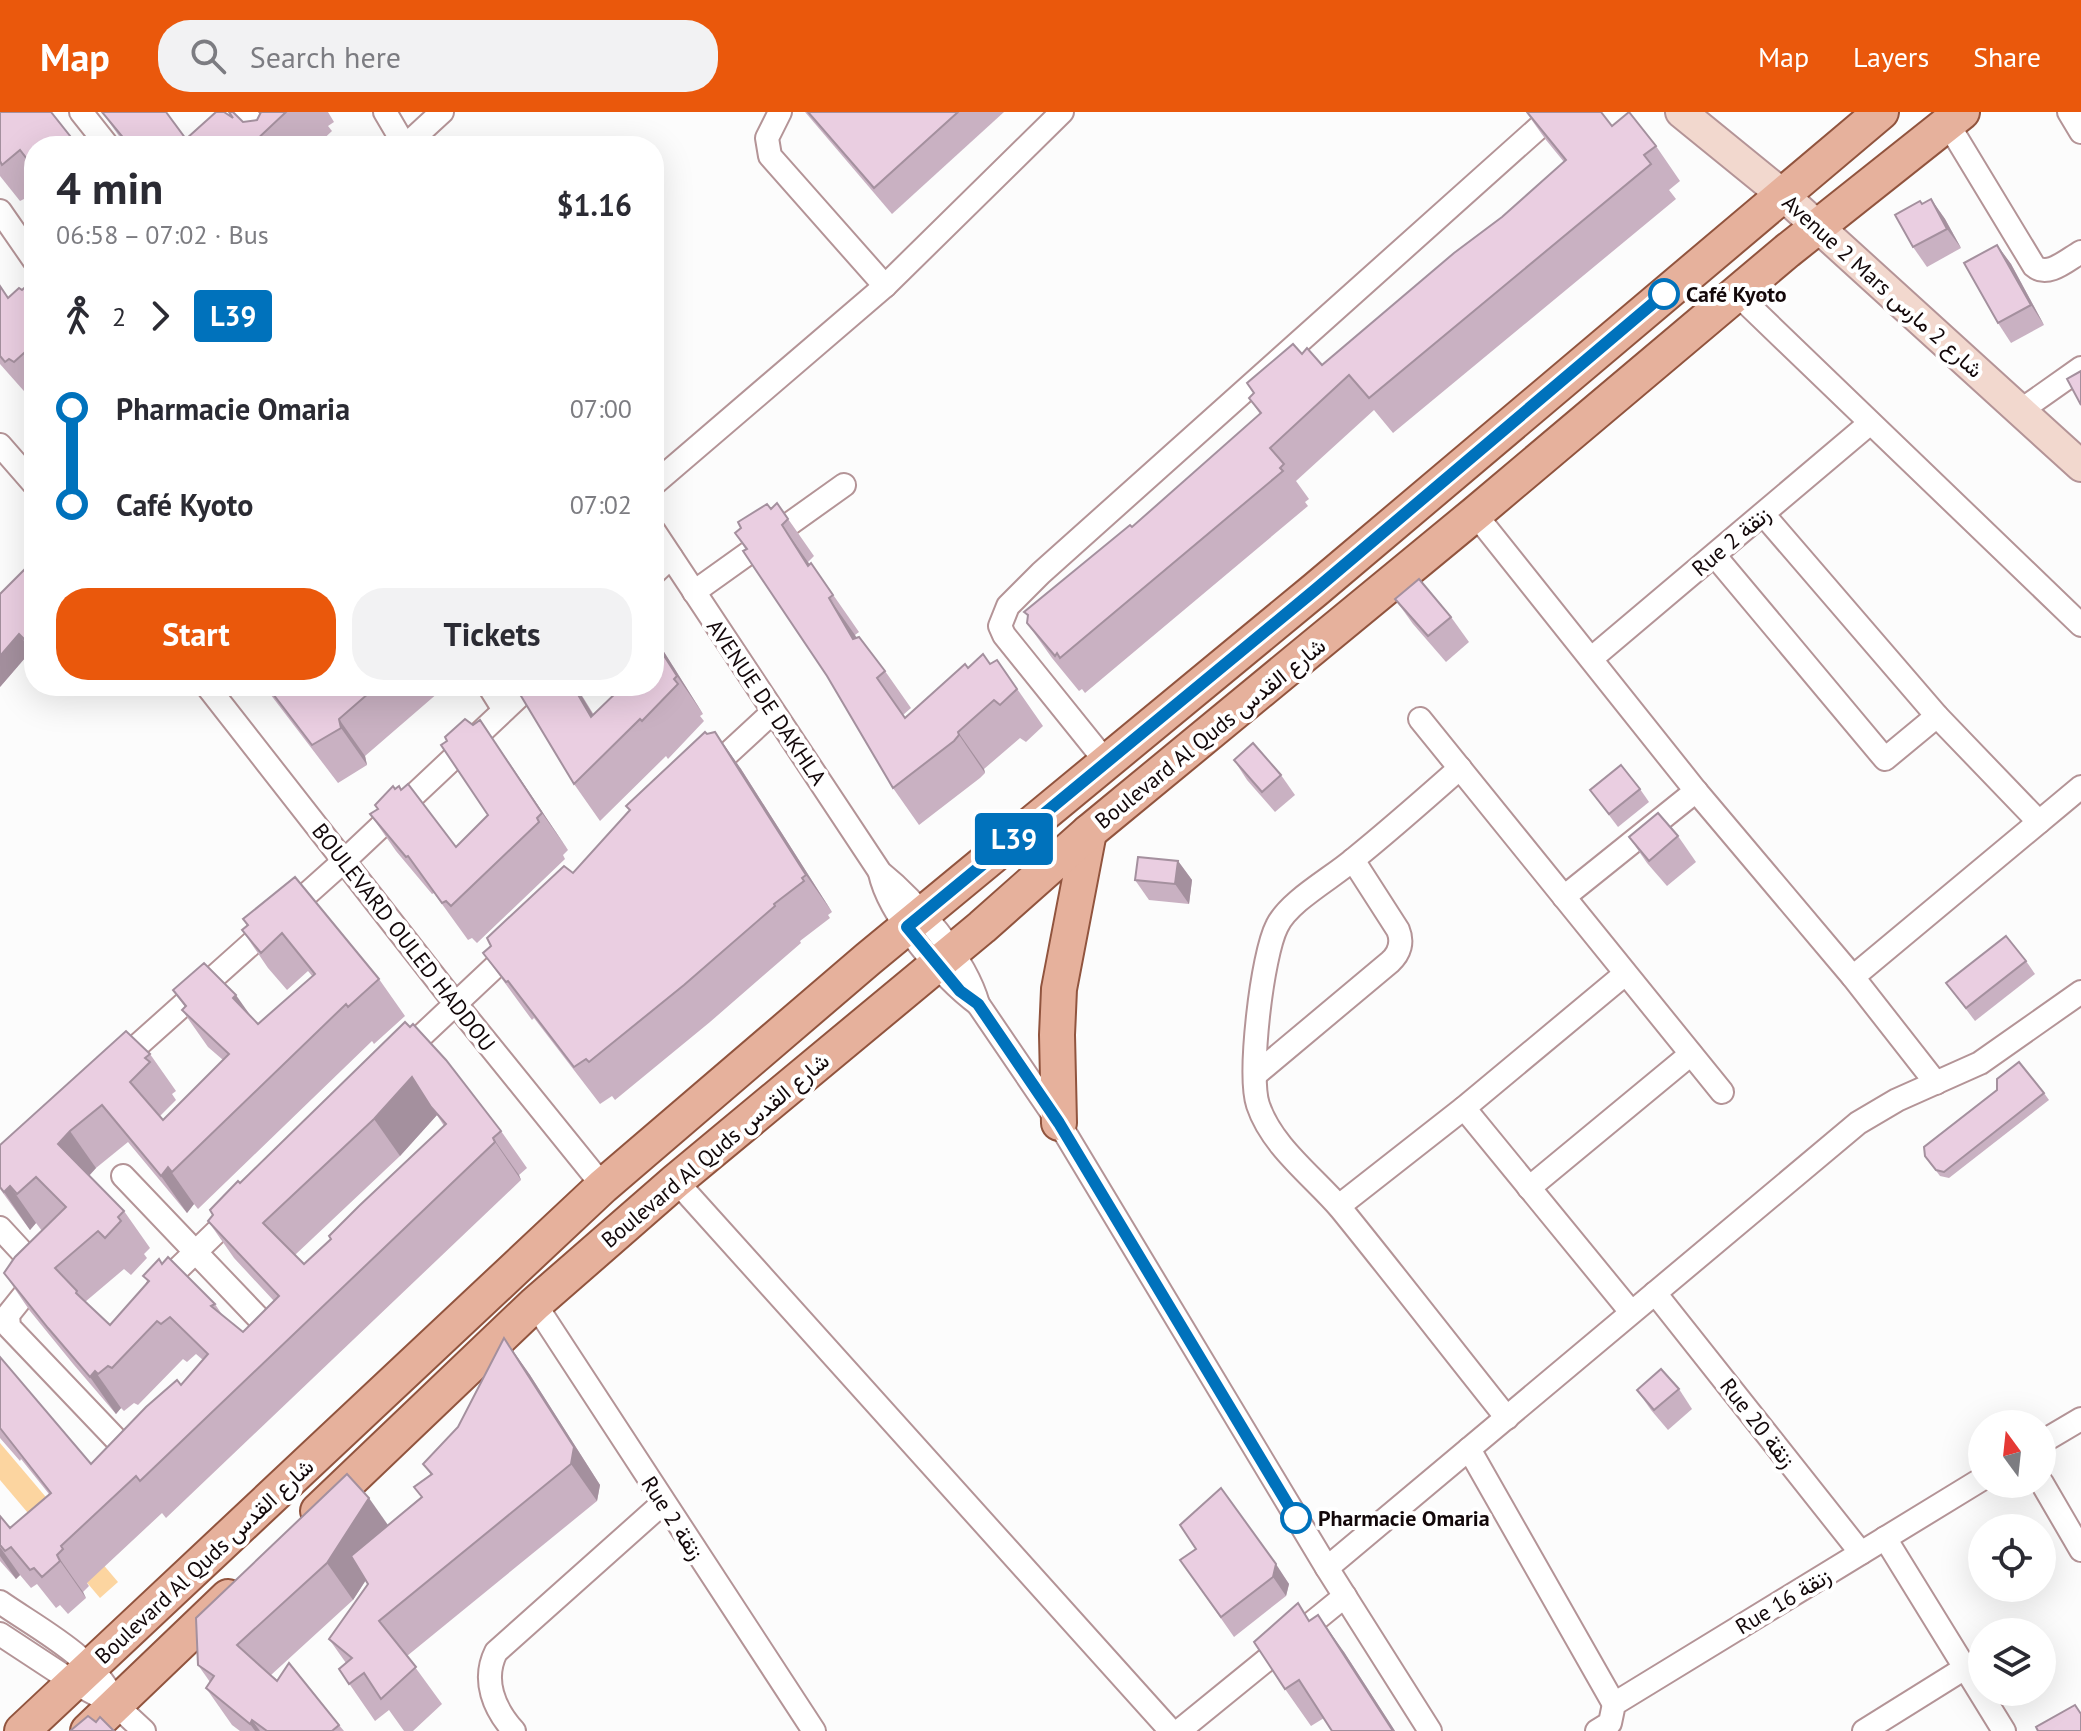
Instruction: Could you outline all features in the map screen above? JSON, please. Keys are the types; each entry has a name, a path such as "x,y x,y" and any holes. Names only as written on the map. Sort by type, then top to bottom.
{"main road":[{"name":"Boulevard Al Quds شارع القدس","path":"22,1731 603,1186 1881,112"},
{"name":"Boulevard Al Quds شارع القدس","path":"300,1528 535,1304 676,1181 944,958 1089,832 1475,514 1787,251 1955,118"},
{"path":"1059,1123 1059,989 1089,832"},
{"name":"Boulevard Al Quds شارع القدس","path":"88,1731 254,1572"}],"street":[{"path":"81,112 100,136"},
{"path":"243,112 265,136"},
{"path":"385,112 399,136"},
{"path":"416,136 442,112"},
{"path":"780,112 767,138 770,156 885,286"},
{"path":"664,475 885,286 1062,112"},
{"path":"1107,763 1004,635 1000,626 1008,606 1556,112"},
{"name":"Avenue 2 Mars شارع 2 مارس","path":"1681,112 1783,195 2081,466"},
{"path":"2069,112 2081,132"},
{"path":"1955,118 2034,266 2047,271 2081,252"},
{"path":"0,211 24,246"},
{"path":"1737,294 2081,625"},
{"path":"2020,411 2081,368"},
{"name":"Rue 2 زنقة","path":"1592,658 1869,424"},
{"path":"0,445 24,473"},
{"path":"694,592 844,485"},
{"path":"1475,514 1696,791 1853,977 1936,1083"},
{"path":"1763,514 1937,716 2039,822"},
{"name":"AVENUE DE DAKHLA","path":"664,546 880,872 883,889 915,921 944,958 960,991 978,1004 1059,1123 1327,1568 1430,1731"},
{"path":"1715,556 1885,759 1937,716"},
{"path":"664,564 671,557"},
{"name":"BOULEVARD OULED HADDOU","path":"215,696 455,1003 603,1186"},
{"path":"495,696 504,710"},
{"path":"103,1078 160,1023 345,860 519,696"},
{"path":"693,785 773,712"},
{"path":"1420,719 1722,1092"},
{"path":"1460,768 1353,860 1292,907 1277,925 1266,957 1262,986 1255,1093 1263,1117 1282,1145 1339,1206 1507,1418"},
{"path":"1853,977 2081,787"},
{"path":"1564,897 1696,791"},
{"path":"1255,1075 1399,952 1401,941 1398,930 1353,860"},
{"path":"387,1068 534,931"},
{"path":"1339,1206 1464,1108 1625,974"},
{"path":"1327,1568 1858,1123 1897,1100 2000,1051 2079,997"},
{"path":"1529,1188 1691,1054"},
{"path":"1464,1108 1631,1312"},
{"path":"123,1176 268,1328"},
{"path":"676,1181 1171,1731"},
{"path":"147,1299 252,1198"},
{"path":"0,1228 25,1255 33,1273 28,1290 8,1315 9,1327 132,1456"},
{"name":"Rue 20 زنقة","path":"1655,1293 1861,1553"},
{"name":"Rue 2 زنقة","path":"535,1304 814,1731"},
{"path":"2056,1434 2081,1419"},
{"path":"1469,1449 1614,1704"},
{"name":"Rue 16 زنقة","path":"1597,1731 1610,1723 1614,1704 1968,1488"},
{"path":"2051,1498 2081,1550"},
{"path":"514,1731 497,1709 492,1694 490,1664 496,1652 663,1503"},
{"path":"1885,1538 2004,1731"},
{"path":"1179,1731 1345,1596"},
{"path":"0,1602 82,1674"},
{"path":"0,1634 106,1685 116,1705 144,1731"},
{"path":"1864,1731 1965,1668"}],"shaded area":[{"path":"0,1443 118,1582 100,1598 0,1480"}],"building":[{"path":"0,112 51,112 70,136 24,136 24,155 20,150 2,165"},
{"path":"102,112 166,112 184,136 122,136"},
{"path":"216,112 224,112 233,118 229,112 233,112 243,122 257,120 261,112 286,112 261,136 189,136"},
{"path":"808,112 958,112 874,188"},
{"path":"1527,112 1601,112 1612,126 1629,112 1656,146 1644,155 1651,164 1369,398 1349,375 1270,448 1284,464 1280,468 1283,471 1060,658 1057,653 1055,656 1027,623 1028,615 1024,612 1130,525 1132,527 1261,413 1249,398 1254,393 1247,383 1293,344 1302,354 1307,348 1322,365 1454,253 1502,217 1566,160"},
{"path":"1931,199 1947,229 1913,247 1895,215 1920,201 1922,204"},
{"path":"1997,245 2031,305 1998,323 1964,263"},
{"path":"0,286 8,298 19,288 24,288 24,353 14,362 9,359 5,362 0,356"},
{"path":"2081,371 2081,405 2067,379"},
{"path":"777,503 788,519 782,525 808,566 811,563 833,595 829,598 853,639 859,637 885,671 877,678 905,718 965,664 968,668 983,654 990,664 997,660 1017,689 1000,705 994,700 958,732 954,741 893,788 827,676 743,551 747,549 735,533 741,528 738,522 767,504 771,509"},
{"path":"24,570 24,639 19,634 0,656 0,594"},
{"path":"1419,579 1451,617 1428,636 1395,599"},
{"path":"664,656 677,676 674,679 678,684 574,784 521,696 579,696 591,717 613,696 664,696"},
{"path":"275,696 365,696 339,719 341,728 312,745"},
{"path":"465,719 473,725 480,720 542,813 537,818 539,822 451,906 446,901 442,903 408,856 370,814 378,809 375,805 393,786 395,789 399,786 401,790 408,784 456,847 488,815 441,745 447,741 445,737"},
{"path":"705,732 715,732 806,875 802,878 804,881 589,1062 586,1059 574,1067 483,953 491,946 487,938 564,866 573,873 630,810 626,806"},
{"path":"1253,743 1281,775 1262,792 1234,760"},
{"path":"1621,765 1640,789 1609,814 1590,790"},
{"path":"1658,813 1678,836 1649,861 1629,837"},
{"path":"1138,857 1178,861 1175,884 1135,880"},
{"path":"295,877 379,979 348,1007 346,1004 172,1172 168,1167 161,1176 102,1105 58,1144 124,1211 118,1217 121,1221 105,1238 98,1231 55,1268 110,1325 149,1281 143,1276 159,1259 162,1264 168,1257 215,1304 211,1306 243,1332 279,1296 208,1221 213,1215 210,1210 405,1022 410,1027 413,1024 446,1060 501,1131 493,1138 495,1142 140,1481 136,1476 61,1546 63,1549 57,1555 60,1561 42,1577 34,1568 30,1570 11,1547 5,1551 0,1545 0,1516 10,1528 51,1493 0,1428 0,1357 91,1464 146,1407 177,1380 181,1385 208,1354 170,1317 161,1324 157,1321 112,1368 108,1366 98,1374 95,1371 90,1377 4,1273 15,1257 66,1207 36,1177 17,1194 10,1186 4,1192 0,1187 0,1145 126,1031 150,1054 145,1058 150,1062 130,1082 163,1120 229,1054 182,1010 186,1006 173,990 204,963 236,995 233,998 258,1024 315,974 282,933 261,953 242,930 248,925 243,919","holes":["412,1077 446,1124 359,1206 304,1264 263,1223 374,1119"]},
{"path":"2006,936 2026,961 1966,1008 1946,983"},
{"path":"2019,1062 2044,1093 1944,1172 1936,1170 1925,1156 1924,1147 1997,1090 1997,1079"},
{"path":"504,1338 574,1447 571,1464 379,1621 416,1667 381,1699 364,1673 349,1684 339,1669 352,1658 329,1639 368,1584 351,1556 422,1497 414,1487 432,1474 423,1464 458,1427"},
{"path":"1661,1369 1679,1389 1654,1410 1637,1390"},
{"path":"347,1474 369,1498 327,1563 237,1645 277,1681 289,1663 339,1725 332,1731 267,1731 252,1720 250,1724 206,1688 214,1676 198,1665 196,1618"},
{"path":"1221,1488 1276,1564 1273,1577 1221,1617 1180,1560 1196,1549 1180,1525"},
{"path":"1298,1603 1309,1621 1318,1615 1393,1731 1332,1731 1299,1680 1285,1689 1254,1642"},
{"path":"2075,1705 2081,1714 2081,1731 2038,1731 2036,1727"},
{"path":"88,1716 96,1722 100,1717 114,1731 70,1731"}],"bus line":[{"name":"L39","path":"1296,1518 1059,1123 978,1004 960,991 907,927 1315,590 1664,294"}],"place":[{"name":"Café Kyoto","path":"1664,294"},
{"name":"Pharmacie Omaria","path":"1296,1518"}]}
